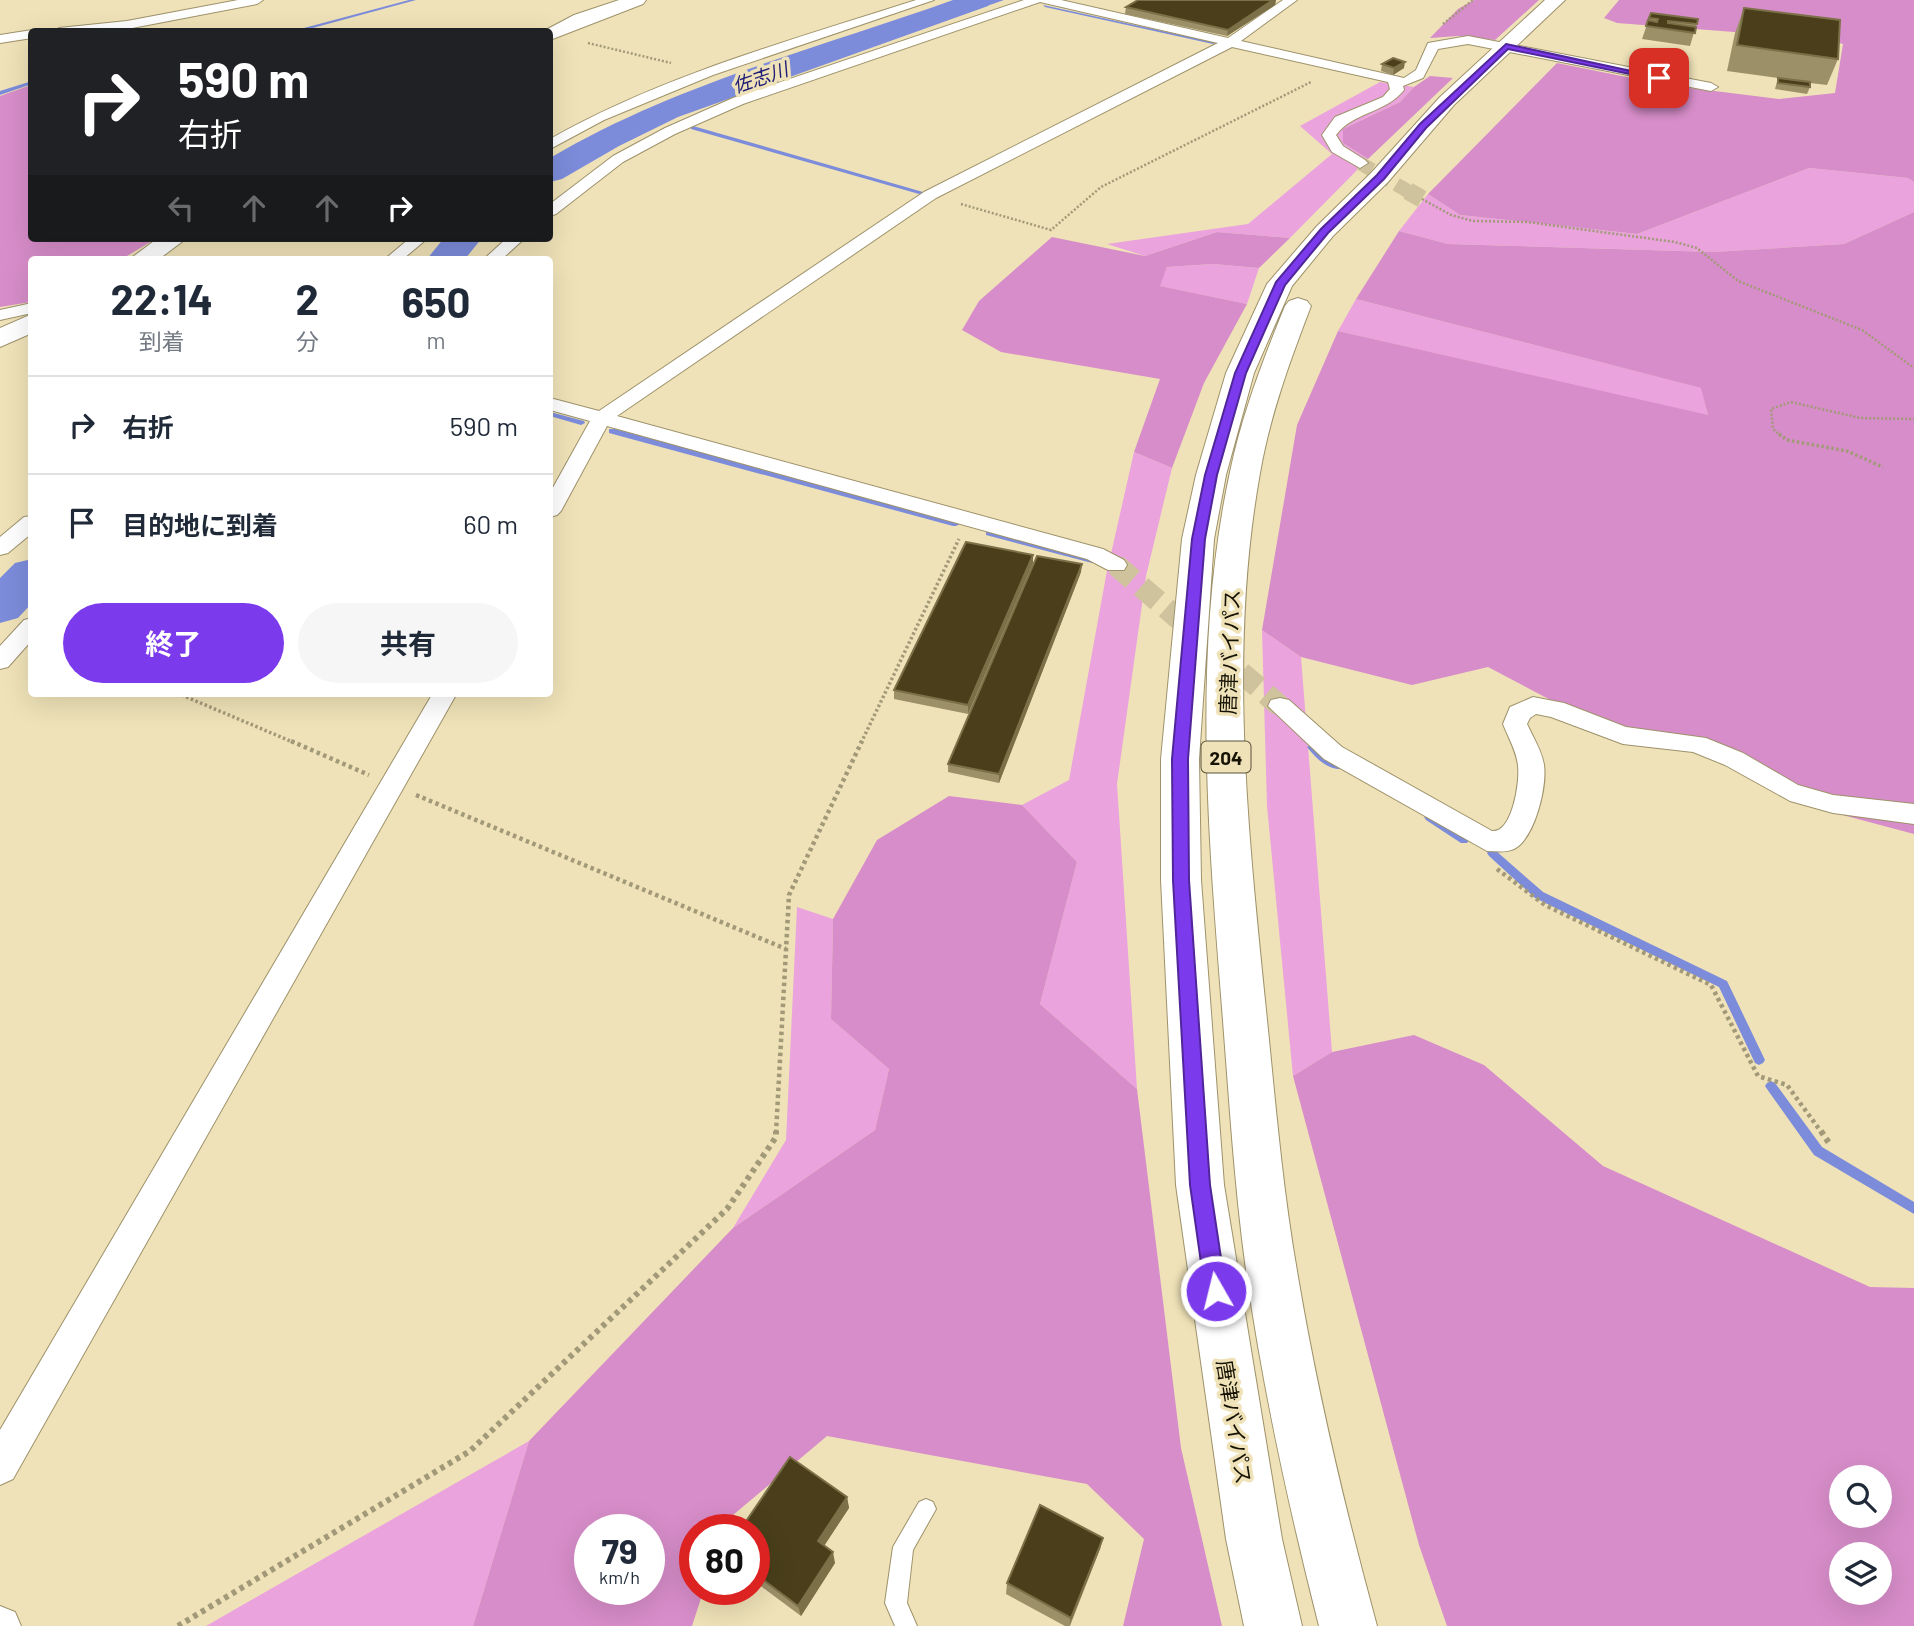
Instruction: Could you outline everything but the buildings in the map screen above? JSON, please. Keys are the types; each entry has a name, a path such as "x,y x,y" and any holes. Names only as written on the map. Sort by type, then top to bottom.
{"main road":[{"path":"553,33 581,19 638,0"},
{"name":"唐津バイパス","path":"1348,1626 1323,1536 1264,1217 1228,851 1226,752 1232,550 1242,481 1260,413 1281,342 1308,285 1518,49 1556,0"},
{"name":"唐津バイパス","path":"1273,1626 1254,1539 1200,1185 1181,880 1180,759 1198,539 1211,475 1240,373 1280,284 1325,231 1380,177 1423,126 1518,49 1538,40 1582,0"},
{"path":"147,256 169,242"},
{"path":"0,339 28,324"}],"street":[{"path":"98,28 257,0"},
{"path":"553,143 610,112 708,72 929,0"},
{"path":"553,209 618,159 704,116 751,97 1036,0"},
{"path":"1045,0 1405,82 1418,78 1424,72 1433,46 1468,40 1711,87"},
{"path":"553,505 603,418 930,195 1229,43 1291,0"},
{"path":"0,39 28,35"},
{"path":"1360,163 1337,149 1329,135 1340,120 1388,100 1397,90 1394,80"},
{"path":"397,256 415,242"},
{"path":"496,256 512,242"},
{"path":"0,315 28,309"},
{"path":"553,405 1095,554 1116,565"},
{"path":"0,548 28,525"},
{"path":"0,661 28,630"},
{"path":"0,1466 443,697"},
{"path":"1280,706 1333,753 1488,841 1504,842 1516,833 1531,788 1531,763 1515,724 1519,713 1533,705 1555,709 1623,735 1697,744 1734,759 1790,793 1833,804 1914,814"}],"lane":[{"path":"906,1626 896,1603 903,1547 926,1508"}],"path":[{"path":"576,41 708,72"},
{"path":"930,195 1051,230 1101,187 1340,68"},
{"path":"1422,199 1451,215 1473,221 1527,222 1675,242 1697,248 1738,281 1862,330 1914,368"},
{"path":"1883,467 1847,451 1787,440 1773,429 1771,409 1791,402 1860,418 1914,419"},
{"path":"178,1626 470,1451 727,1209 776,1137 789,895 968,519"},
{"path":"186,697 786,949"},
{"path":"1488,841 1479,855 1545,905 1711,985 1758,1076 1787,1086 1829,1143"}],"shaded area":[{"path":"1474,0 1539,0 1495,40 1458,36 1430,38 1458,9"},
{"path":"1619,0 1914,0 1914,182 1908,178 1809,168 1637,234 1460,215 1428,194 1557,63 1666,85 1779,99 1835,93 1843,44 1824,39 1617,23 1604,18"},
{"path":"1430,76 1453,78 1368,159 1343,143 1343,129 1400,102 1414,87"},
{"path":"1380,82 1414,87 1400,102 1343,129 1343,143 1368,159 1290,238 1217,232 1145,256 1107,244 1248,224 1332,154 1300,126"},
{"path":"28,86 28,242 150,242 127,256 28,256 28,302 0,307 0,96"},
{"path":"1809,168 1908,178 1914,182 1914,212 1844,244 1713,252 1448,244 1399,231 1428,194 1460,215 1637,234"},
{"path":"1914,212 1914,834 1790,801 1693,745 1611,732 1488,667 1412,685 1301,657 1262,630 1297,425 1338,331 1708,415 1701,388 1356,299 1399,231 1448,244 1713,252 1844,244"},
{"path":"1217,232 1290,238 1259,268 1213,264 1167,267 1160,286 1247,304 1204,383 1172,468 1134,452 1160,379 1001,352 962,330 979,301 1052,237 1145,256"},
{"path":"1213,264 1259,268 1247,304 1159,286 1167,267"},
{"path":"1356,299 1702,388 1708,416 1338,331"},
{"path":"1134,452 1172,468 1146,576 1117,784 1137,1089 1040,1004 1077,862 1022,805 1069,780 1106,576"},
{"path":"1262,630 1301,657 1332,1052 1293,1076 1267,806"},
{"path":"949,796 1022,805 1077,862 1040,1004 1137,1089 1181,1448 1222,1626 1123,1626 1144,1539 1087,1484 827,1436 734,1514 679,1514 679,1605 699,1605 692,1626 473,1626 529,1441 733,1228 875,1130 889,1069 831,1019 833,919 877,840"},
{"path":"797,907 833,919 831,1019 889,1069 875,1130 733,1228 786,1140"},
{"path":"1414,1035 1484,1065 1603,1166 1870,1287 1914,1288 1914,1626 1447,1626 1419,1545 1293,1076 1332,1052"},
{"path":"529,1441 473,1626 206,1626"}],"water":[{"path":"956,0 1004,0 789,75 775,64"}],"waterway":[{"path":"306,28 414,0"},
{"name":"佐志川","path":"553,170 607,139 667,110 978,0"},
{"path":"1045,6 1213,43"},
{"path":"0,93 28,83"},
{"path":"693,128 921,193"},
{"name":"佐志川","path":"448,256 460,242"},
{"path":"553,415 581,423"},
{"path":"612,431 956,524"},
{"path":"989,533 1095,561"},
{"name":"佐志川","path":"0,607 28,578"},
{"path":"1312,747 1323,759 1339,767"},
{"path":"1429,817 1464,840"},
{"path":"1492,853 1539,895 1723,984 1759,1060"},
{"path":"1771,1086 1818,1151 1914,1208"}],"tunnel":[{"path":"1360,163 1411,193"},
{"path":"1408,191 1422,199"},
{"path":"1116,565 1280,706"}],"route":[{"path":"1216,1291 1200,1185 1181,880 1180,759 1198,539 1211,475 1240,373 1280,284 1352,202 1380,177 1423,126 1506,47 1659,78"}]}
